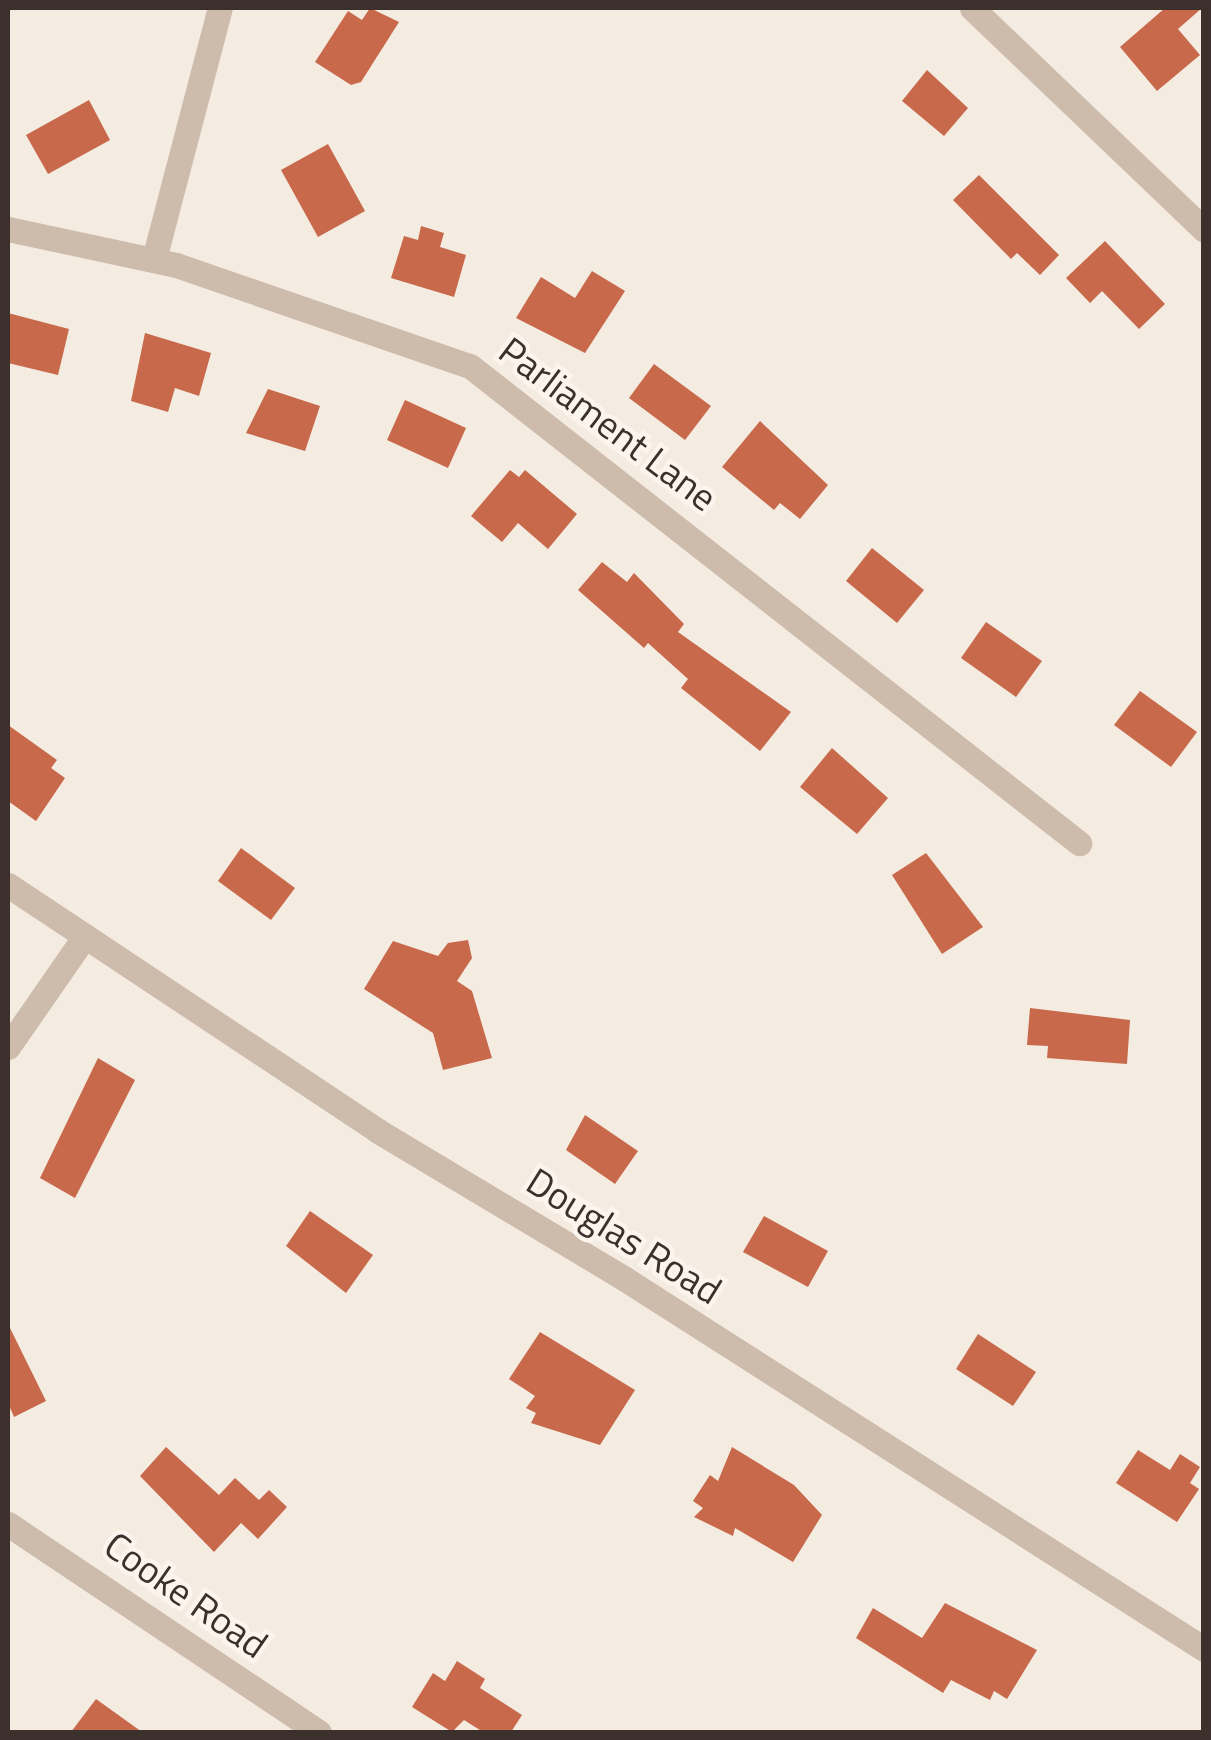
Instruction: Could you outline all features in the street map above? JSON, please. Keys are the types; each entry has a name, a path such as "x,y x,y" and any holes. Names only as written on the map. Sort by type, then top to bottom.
{"street":[{"path":"154,258 220,8"},
{"path":"972,8 1204,230"},
{"name":"Parliament Lane","path":"8,229 154,258 437,350 498,384 1079,843"},
{"name":"Douglas Road","path":"8,885 378,1131 625,1279 1204,1649"},
{"path":"8,1047 85,936"},
{"name":"Cooke Road","path":"8,1524 318,1732"}],"building":[{"path":"370,8 399,22 361,82 351,85 315,62 348,11 362,20"},
{"path":"1165,8 1202,8 1178,29 1200,55 1157,91 1120,47"},
{"path":"927,70 968,108 944,136 902,101"},
{"path":"89,100 110,140 48,174 26,135"},
{"path":"328,144 365,211 318,237 281,170"},
{"path":"979,175 1059,255 1040,275 1017,253 1011,259 953,200"},
{"path":"421,226 444,233 440,247 466,255 454,297 391,278 404,236 418,240"},
{"path":"1105,241 1165,304 1139,329 1102,291 1090,303 1066,278"},
{"path":"592,271 625,291 585,353 516,318 541,277 575,298"},
{"path":"8,313 69,329 58,375 8,363"},
{"path":"145,333 211,353 199,396 175,388 168,412 131,401"},
{"path":"654,364 711,406 685,440 629,398"},
{"path":"268,389 320,406 305,451 246,433"},
{"path":"405,400 466,428 448,468 387,440"},
{"path":"760,421 828,485 800,519 780,503 774,510 722,467"},
{"path":"510,470 519,477 525,470 577,514 548,549 518,523 502,542 471,516"},
{"path":"872,548 924,590 897,623 846,581"},
{"path":"602,562 627,582 634,573 684,624 678,632 791,712 760,751 681,688 688,679 648,643 644,648 578,590"},
{"path":"986,622 1042,661 1016,697 961,658"},
{"path":"1140,691 1197,732 1171,767 1114,725"},
{"path":"8,725 57,760 51,768 65,778 36,821 8,801"},
{"path":"832,748 888,798 857,834 800,787"},
{"path":"241,848 295,888 271,920 218,881"},
{"path":"926,853 983,927 942,954 892,875"},
{"path":"468,940 472,958 457,981 472,991 492,1058 443,1070 433,1033 364,989 393,941 438,956 448,943"},
{"path":"1030,1008 1130,1020 1127,1064 1047,1058 1048,1046 1027,1045"},
{"path":"98,1058 135,1080 75,1198 40,1178"},
{"path":"585,1115 638,1151 615,1184 566,1150"},
{"path":"310,1211 373,1255 346,1293 286,1246"},
{"path":"764,1216 828,1251 808,1287 743,1252"},
{"path":"8,1324 46,1401 14,1417 8,1403"},
{"path":"540,1332 635,1390 600,1445 531,1423 536,1413 526,1408 535,1396 509,1379"},
{"path":"978,1334 1036,1372 1013,1406 956,1369"},
{"path":"166,1447 219,1495 235,1478 259,1500 269,1490 287,1507 258,1539 241,1523 214,1552 140,1476"},
{"path":"732,1447 794,1485 822,1515 793,1562 735,1528 733,1536 694,1517 703,1508 693,1501 710,1475 718,1481"},
{"path":"1138,1450 1170,1470 1180,1454 1200,1467 1190,1483 1199,1489 1177,1522 1116,1483"},
{"path":"945,1603 1037,1650 1007,1699 994,1691 990,1700 951,1680 943,1693 856,1638 873,1608 922,1638"},
{"path":"457,1661 485,1679 480,1688 522,1715 511,1732 483,1732 464,1720 452,1732 412,1707 433,1673 445,1681"},
{"path":"96,1699 142,1732 71,1732"}]}
